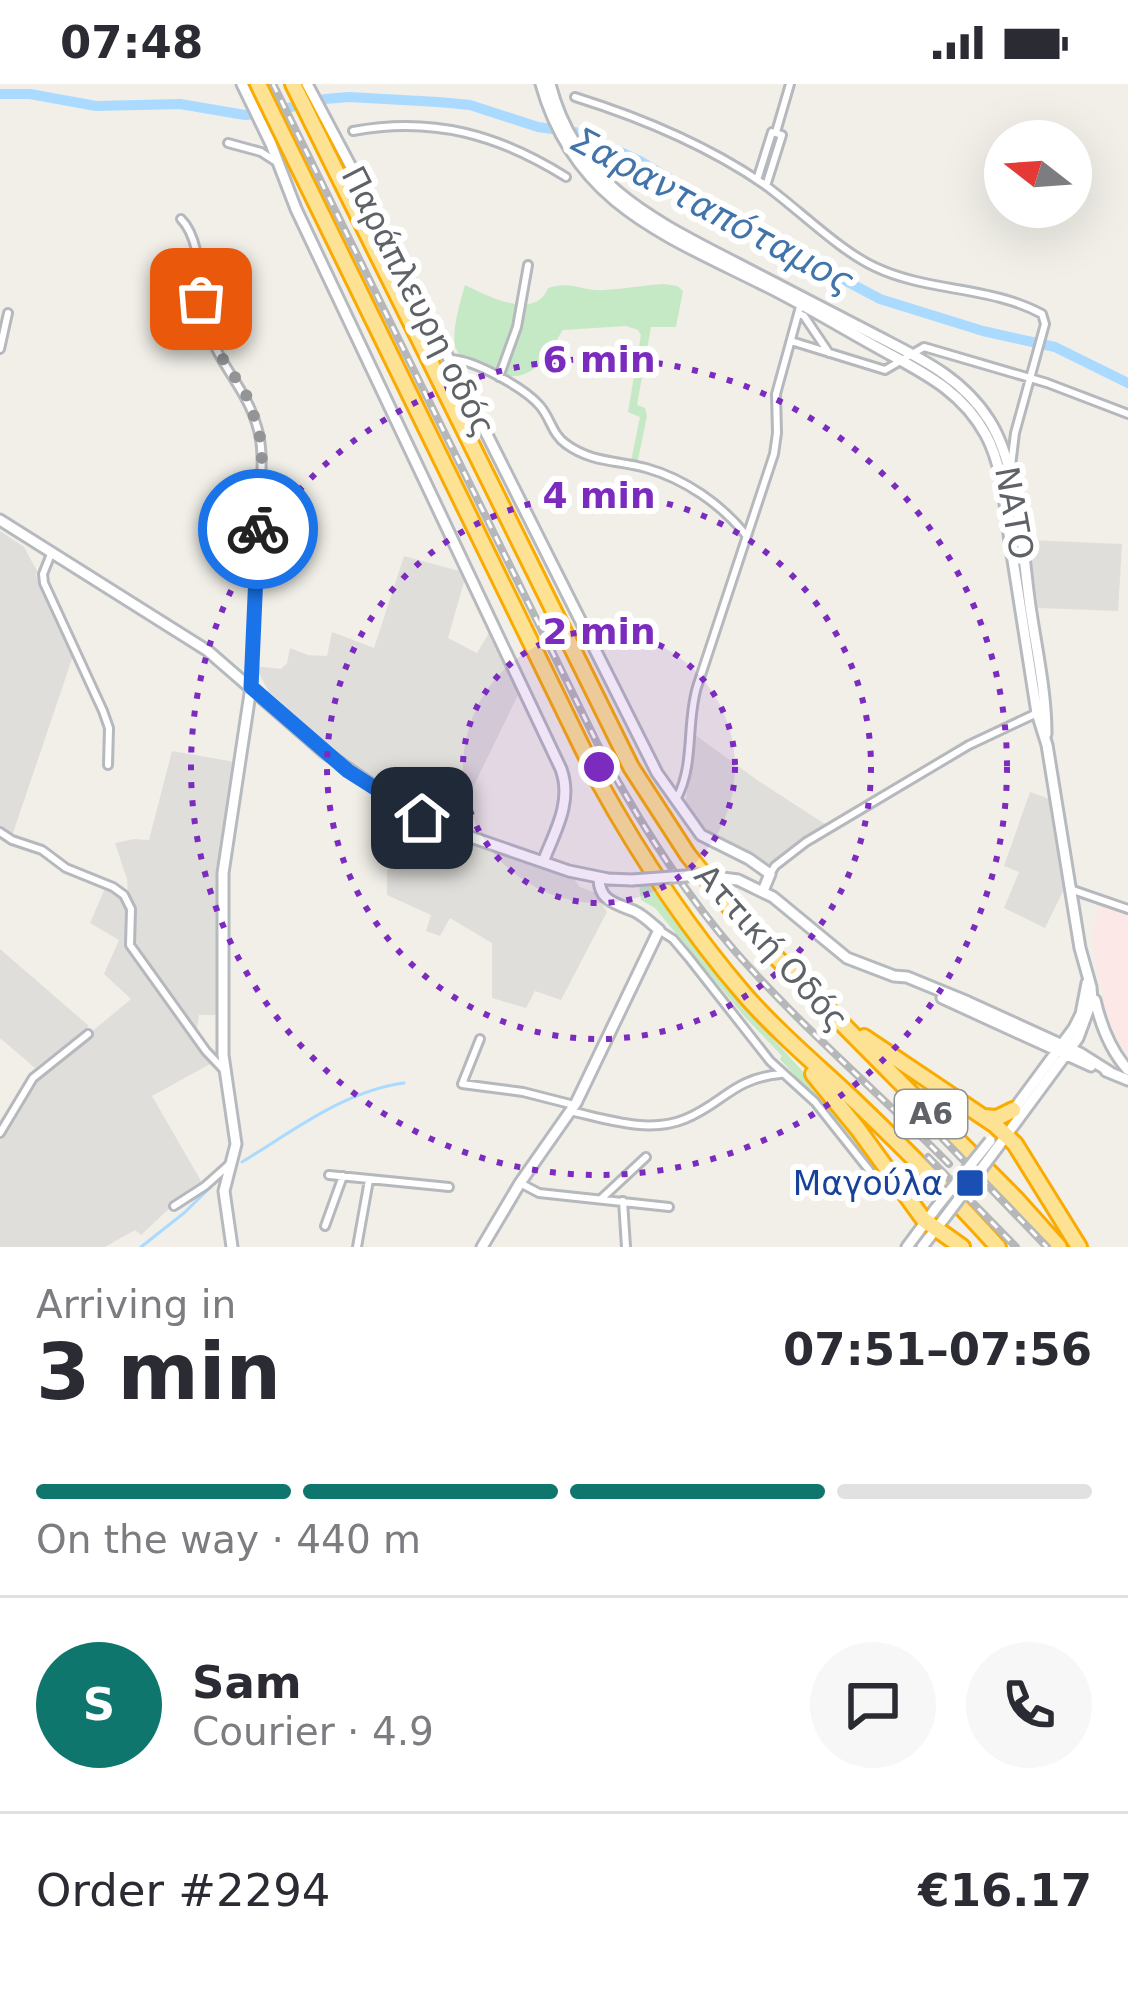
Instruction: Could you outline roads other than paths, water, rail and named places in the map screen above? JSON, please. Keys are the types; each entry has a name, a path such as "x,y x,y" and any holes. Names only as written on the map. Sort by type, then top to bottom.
{"highway":[{"name":"Αττική Οδός","path":"301,87 632,767 675,836 718,895 801,984 1059,1247"},
{"name":"Αττική Οδός","path":"252,89 616,812 683,915 742,991 998,1247"},
{"path":"801,984 889,1055 980,1116 998,1138 1015,1144 1079,1247"},
{"path":"794,1046 957,1244"},
{"path":"980,1116 997,1118 1013,1110"},
{"path":"924,1247 940,1240 957,1244"}],"main road":[{"name":"ΝΑΤΟ","path":"546,84 579,159 611,199 800,309 955,380 996,432 1010,476 1047,745 1087,981 1083,1006 1065,1049 1013,1110 998,1138"},
{"name":"Παράπλευρη οδός","path":"315,114 376,214 657,773 701,835 766,871"},
{"name":"Παράπλευρη οδός","path":"269,124 296,209 566,782 566,801 544,862"},
{"name":"ΝΑΤΟ","path":"579,159 665,225 908,357 959,398 993,451 1000,478 1037,713 1047,745"},
{"path":"0,520 184,634 324,752 410,812 462,835 604,879 699,875 738,880 759,889 847,958 1065,1049"},
{"path":"232,1247 224,1192 236,1134 224,1070 223,873 251,687"},
{"path":"759,889 766,871"},
{"path":"482,1247 572,1108 659,930 640,913 610,902 601,893 604,879"},
{"name":"ΝΑΤΟ","path":"908,1247 936,1219 1088,1016 1091,987 1085,966"},
{"path":"894,976 938,990 1128,1080"},
{"path":"1091,987 1108,1041 1128,1070"},
{"path":"1043,1043 1049,1051 1048,1064"},
{"name":"ΝΑΤΟ","path":"924,1247 936,1219"}],"street":[{"path":"766,186 790,84"},
{"path":"575,97 669,131 757,180 875,267 974,291 1043,316 1045,324 1015,433 1010,476"},
{"path":"353,130 402,126 465,131 518,150 566,178"},
{"path":"757,180 776,133"},
{"path":"228,143 261,152 278,164"},
{"path":"181,219 195,244 210,335 250,403 261,439 251,687"},
{"path":"498,378 517,327 528,265"},
{"path":"676,801 688,770 692,704 776,444 776,394 800,309"},
{"path":"800,309 829,354"},
{"path":"0,349 8,313"},
{"path":"790,341 885,370 924,347 1047,383 1128,414"},
{"path":"447,359 472,363 531,397 544,411 554,434 575,450 594,460 645,468 671,478 721,508 746,535"},
{"path":"51,554 44,584 104,711 109,728 108,765"},
{"path":"766,871 969,745 1037,713"},
{"path":"0,832 124,895 131,909 130,945 224,1070"},
{"path":"1070,889 1128,909"},
{"path":"659,930 673,939 782,1074 815,1102 869,1170"},
{"path":"0,1133 33,1078 88,1034"},
{"path":"480,1039 462,1084 523,1092 647,1126 700,1111 746,1080 782,1074"},
{"path":"601,1199 646,1157"},
{"path":"174,1206 232,1162"},
{"path":"329,1175 449,1187"},
{"path":"326,1226 343,1176"},
{"path":"357,1247 369,1180"},
{"path":"520,1183 539,1193 669,1207"},
{"path":"623,1202 626,1247"}],"waterway":[{"name":"Σαρανταπόταμος","path":"0,94 30,94 96,106 180,104 245,115 349,97 438,102 470,105 538,127 580,133 640,161 880,299 983,331 1055,347 1128,383"},
{"path":"242,1162 340,1103 404,1083"},
{"path":"141,1247 222,1176"}],"railway":[{"path":"273,84 601,751 646,829 696,903 759,978 949,1164"},
{"path":"943,1139 1047,1247"},
{"path":"928,1157 1016,1247"}],"place":[{"name":"Μαγούλα","path":"970,1183"}]}
